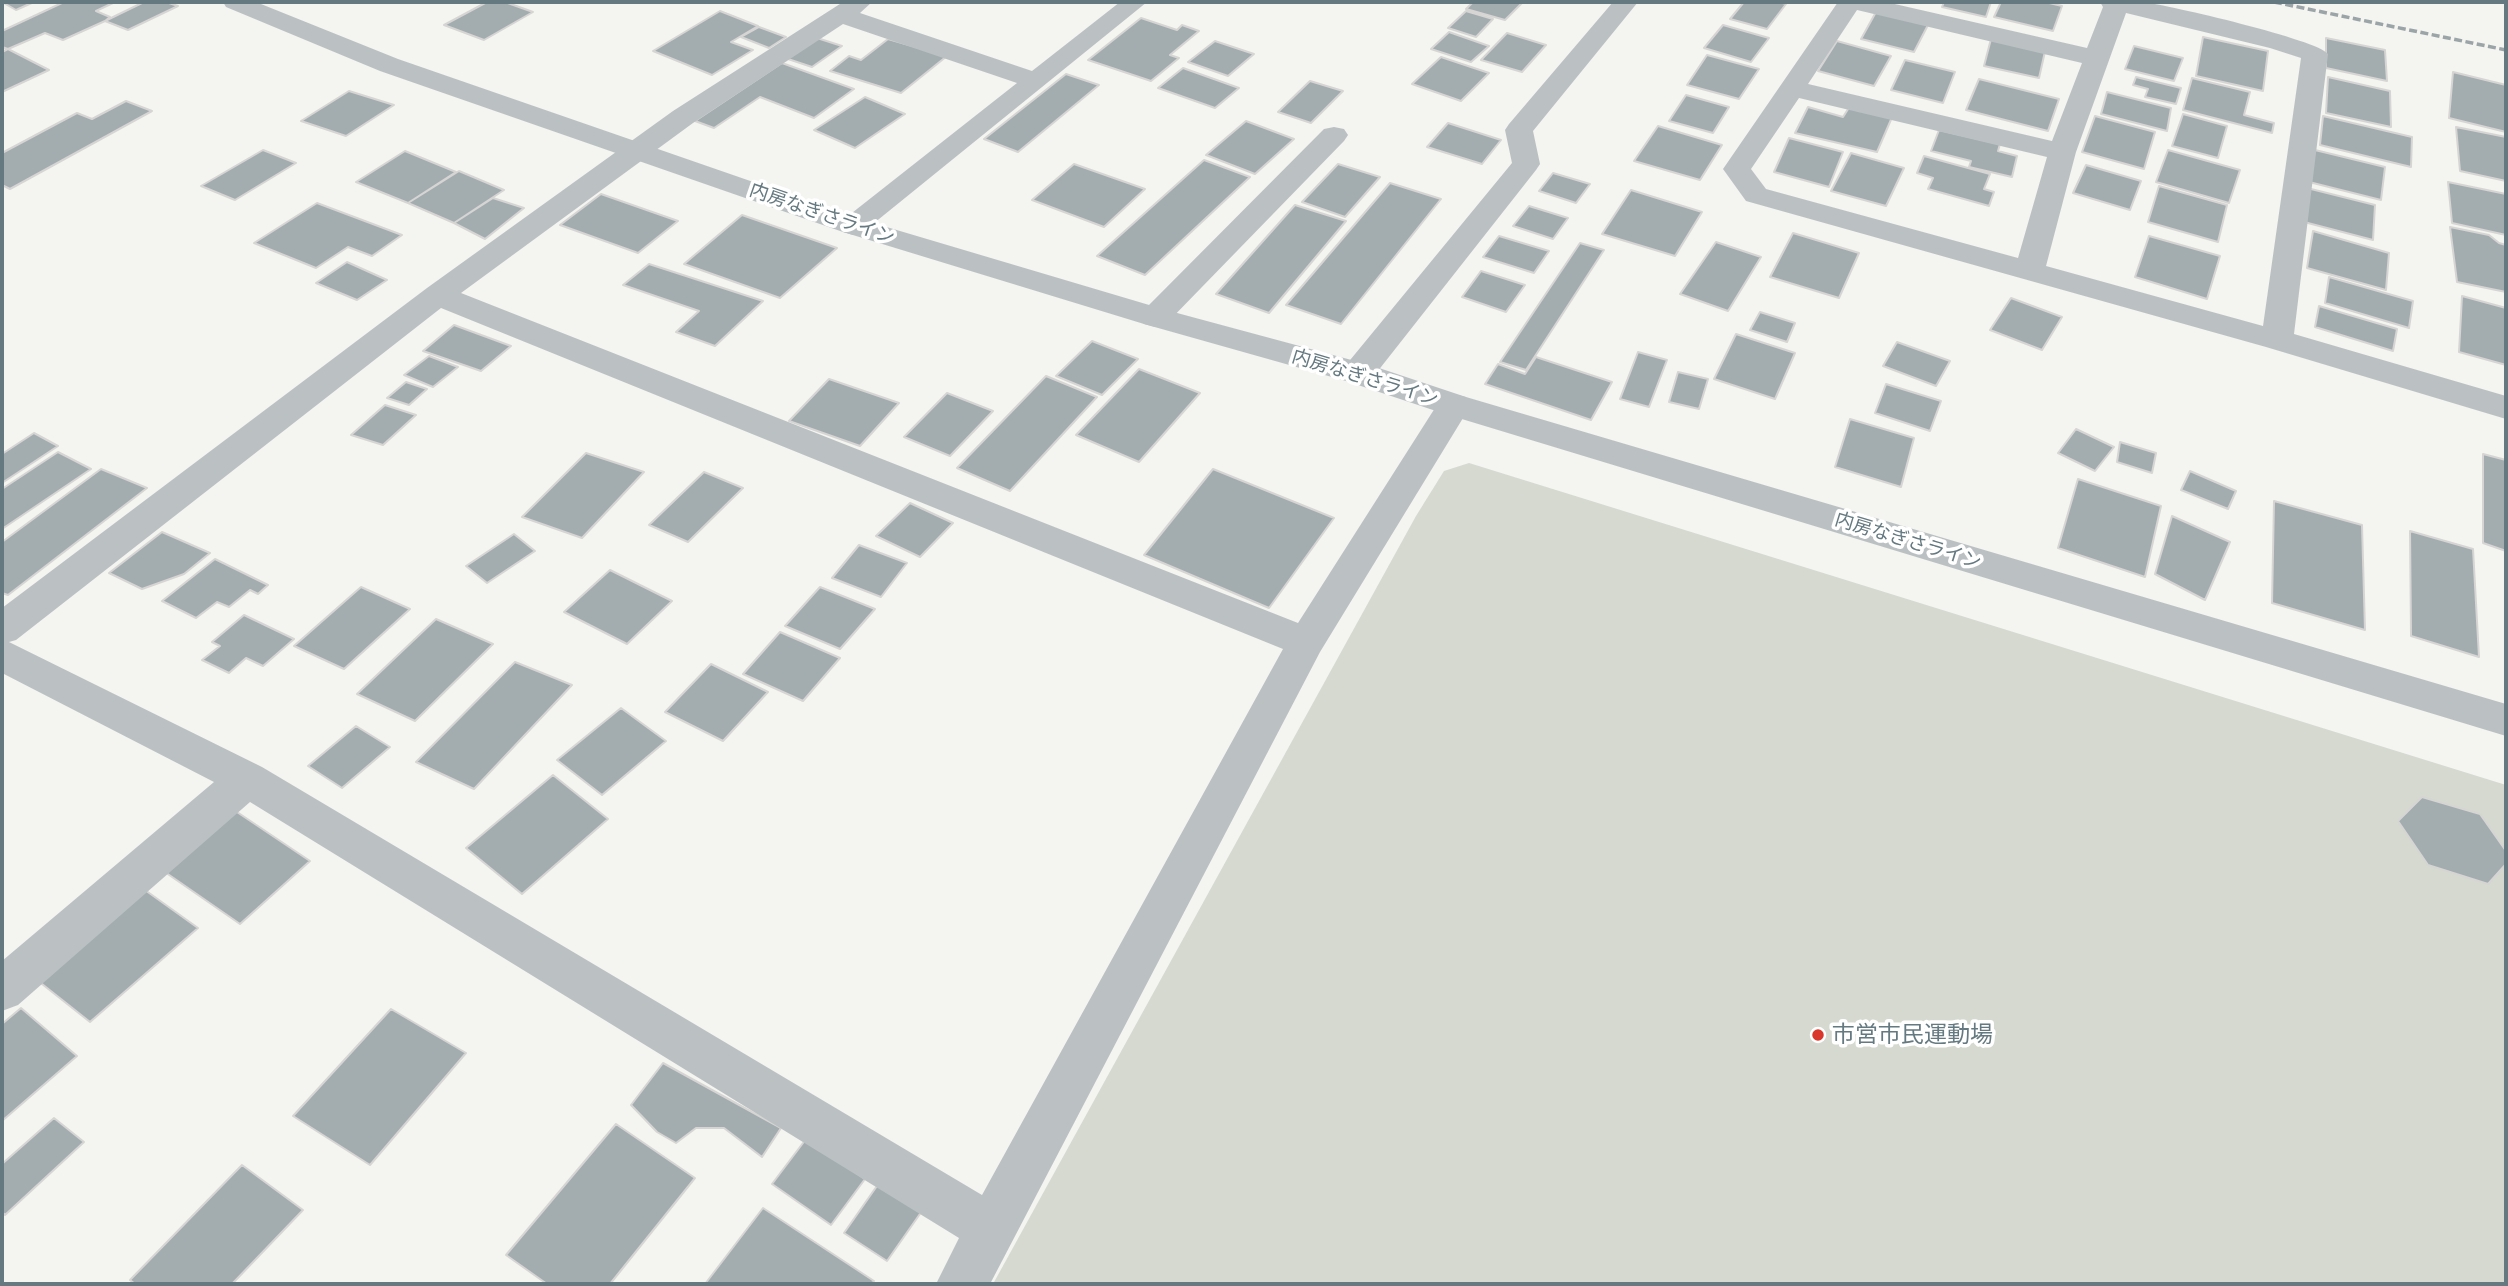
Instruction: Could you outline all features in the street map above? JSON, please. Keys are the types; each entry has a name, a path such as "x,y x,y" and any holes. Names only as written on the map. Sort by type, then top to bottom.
{"street":[{"name":"内房なぎさライン","path":"235,2 389,65 853,226 1155,317 1358,373 1454,405 2506,720"},
{"path":"853,226 1135,2"},
{"path":"1358,373 1526,164 1519,130 1626,2"},
{"path":"2096,58 1852,2 1737,169 1756,195 2277,340 2506,408"},
{"path":"2029,273 2062,152 2115,2 2278,42 2315,54 2277,340"},
{"path":"2,629 438,295 683,117 850,8 1037,80"},
{"path":"1792,88 2062,152"},
{"path":"1155,317 1334,135"},
{"path":"438,295 1306,642"},
{"path":"962,1284 1306,642 1454,405"},
{"path":"2,654 247,779 993,1230"},
{"path":"2,990 247,779"}],"shaded area":[{"name":"市営市民運動場","path":"1469,463 2506,785 2506,1284 993,1284 1416,516 1444,471"}],"building":[{"path":"2,2 34,2 16,10"},
{"path":"64,2 115,2 96,11 110,17 105,21 63,40 45,33 8,49 2,47 2,31"},
{"path":"144,2 166,2 178,6 128,30 105,21"},
{"path":"487,2 505,2 533,12 484,40 444,25"},
{"path":"1473,2 1523,2 1505,20 1466,9"},
{"path":"1744,2 1786,4 1767,29 1730,19"},
{"path":"1944,2 1991,2 1986,17 1942,7"},
{"path":"2001,2 2045,2 2062,6 2053,31 1994,17"},
{"path":"720,11 758,26 731,42 753,50 712,75 653,51"},
{"path":"1466,11 1493,19 1476,37 1448,28"},
{"path":"1876,12 1928,25 1914,52 1861,39"},
{"path":"1141,18 1177,30 1182,25 1199,31 1170,55 1179,58 1151,81 1088,60"},
{"path":"1723,25 1769,38 1751,62 1704,48"},
{"path":"759,27 786,37 769,48 741,37"},
{"path":"1449,32 1489,46 1471,62 1431,49"},
{"path":"1507,33 1546,45 1522,72 1481,60"},
{"path":"1992,35 2046,47 2039,78 1984,66"},
{"path":"814,37 842,46 812,67 785,58"},
{"path":"2203,37 2268,51 2263,91 2196,76"},
{"path":"2326,38 2385,50 2387,81 2326,68"},
{"path":"888,39 947,56 901,93 830,71 849,56 861,60"},
{"path":"1215,41 1254,54 1228,76 1188,62"},
{"path":"1837,41 1891,56 1874,86 1818,71"},
{"path":"2134,46 2183,58 2174,81 2125,69"},
{"path":"8,49 49,70 2,92 2,52"},
{"path":"1707,55 1759,69 1739,99 1687,85"},
{"path":"1441,57 1489,73 1461,101 1412,84"},
{"path":"1905,60 1955,72 1943,103 1891,90"},
{"path":"782,63 854,89 814,118 760,97 714,128 695,121"},
{"path":"1183,68 1239,88 1215,108 1158,88"},
{"path":"2453,72 2506,85 2506,132 2449,118"},
{"path":"1066,74 1099,85 1018,152 984,139"},
{"path":"2136,77 2181,88 2176,104 2145,97 2148,89 2133,85"},
{"path":"2328,77 2390,91 2391,127 2326,113"},
{"path":"2192,78 2250,92 2244,115 2274,123 2272,133 2183,110"},
{"path":"1979,79 2059,99 2048,131 1966,110"},
{"path":"1310,81 1343,91 1311,123 1278,112"},
{"path":"349,91 394,105 346,136 301,121"},
{"path":"2107,92 2171,108 2167,131 2101,114"},
{"path":"1686,95 1729,107 1713,133 1669,121"},
{"path":"865,97 905,114 855,148 814,130"},
{"path":"126,101 152,111 10,189 2,185 2,153 77,113 92,119"},
{"path":"1850,106 1893,115 1877,152 1795,133 1808,107 1843,117"},
{"path":"2183,114 2227,126 2218,158 2172,146"},
{"path":"2095,116 2155,132 2144,169 2082,152"},
{"path":"2323,116 2412,137 2411,167 2320,145"},
{"path":"1246,121 1294,139 1255,174 1206,155"},
{"path":"1448,123 1501,140 1482,164 1427,147"},
{"path":"1658,126 1722,145 1700,180 1634,161"},
{"path":"2456,127 2506,137 2506,181 2460,171"},
{"path":"1939,130 2000,144 1998,151 2017,156 2012,177 1969,167 1971,161 1931,151"},
{"path":"1789,138 1843,152 1829,187 1774,172"},
{"path":"263,150 296,163 235,200 201,186"},
{"path":"2168,150 2240,170 2229,203 2156,182"},
{"path":"2315,150 2385,167 2381,200 2309,182"},
{"path":"405,151 456,172 408,203 356,182"},
{"path":"1851,153 1904,168 1886,206 1831,191"},
{"path":"1924,156 1990,174 1984,189 1994,192 1989,206 1928,189 1933,178 1917,173"},
{"path":"1204,160 1250,177 1145,275 1097,256"},
{"path":"1074,164 1145,189 1104,227 1032,200"},
{"path":"1338,164 1380,177 1345,217 1302,202"},
{"path":"2086,165 2141,181 2130,210 2073,193"},
{"path":"459,171 504,190 454,223 408,203"},
{"path":"1553,173 1590,184 1576,203 1539,191"},
{"path":"2448,182 2506,194 2506,235 2452,223"},
{"path":"1390,183 1441,199 1341,324 1286,305"},
{"path":"2159,186 2227,205 2218,242 2148,222"},
{"path":"2307,188 2375,205 2373,240 2304,222"},
{"path":"1631,190 1702,212 1675,256 1602,234"},
{"path":"601,194 678,221 638,253 560,225"},
{"path":"493,198 524,208 485,239 454,223"},
{"path":"317,203 402,235 372,256 348,247 316,268 254,243"},
{"path":"1295,205 1346,221 1269,313 1216,294"},
{"path":"1529,206 1568,218 1553,239 1513,226"},
{"path":"742,215 837,248 780,298 684,264"},
{"path":"2450,227 2489,235 2506,245 2506,292 2457,282"},
{"path":"2313,231 2389,253 2386,290 2307,268"},
{"path":"1793,233 1859,253 1839,298 1770,277"},
{"path":"1499,236 1549,251 1534,273 1483,257"},
{"path":"2149,236 2220,256 2207,299 2135,277"},
{"path":"1716,242 1761,257 1728,311 1680,294"},
{"path":"1580,243 1604,250 1526,370 1500,362"},
{"path":"347,262 387,280 357,300 316,283"},
{"path":"649,264 763,301 715,346 676,332 699,311 623,285"},
{"path":"1481,271 1525,285 1506,312 1462,297"},
{"path":"2329,277 2413,301 2409,328 2325,303"},
{"path":"2462,296 2506,308 2506,365 2459,352"},
{"path":"2011,298 2062,317 2042,350 1990,330"},
{"path":"2319,306 2397,329 2393,351 2315,327"},
{"path":"1760,312 1795,323 1787,342 1750,330"},
{"path":"454,325 511,346 481,371 423,351"},
{"path":"1736,334 1795,353 1775,399 1714,379"},
{"path":"1092,341 1138,359 1102,395 1056,376"},
{"path":"1897,342 1950,361 1936,386 1883,366"},
{"path":"1638,352 1667,360 1649,407 1620,399"},
{"path":"429,356 458,367 433,387 404,375"},
{"path":"1536,357 1612,382 1591,420 1485,384 1498,364 1525,374"},
{"path":"1139,369 1200,393 1139,462 1076,435"},
{"path":"1678,372 1708,379 1699,409 1669,402"},
{"path":"1046,376 1097,397 1010,491 957,468"},
{"path":"829,379 899,403 860,446 789,421"},
{"path":"406,382 427,389 409,405 387,398"},
{"path":"1886,384 1941,401 1930,431 1875,413"},
{"path":"947,393 993,411 950,456 904,437"},
{"path":"385,405 416,415 383,445 351,435"},
{"path":"1850,419 1914,438 1901,487 1835,467"},
{"path":"2076,429 2114,447 2095,471 2058,453"},
{"path":"34,433 58,446 2,483 2,454"},
{"path":"2120,442 2156,453 2152,473 2117,462"},
{"path":"58,452 91,469 2,529 2,489"},
{"path":"586,453 644,472 582,538 522,517"},
{"path":"2483,454 2506,460 2506,551 2483,543"},
{"path":"101,469 147,488 8,595 2,593 2,542"},
{"path":"1213,469 1334,518 1269,608 1144,555"},
{"path":"2190,471 2236,491 2228,509 2181,490"},
{"path":"704,472 743,488 688,542 649,525"},
{"path":"2078,479 2161,506 2145,577 2058,548"},
{"path":"2274,501 2362,525 2365,630 2272,603"},
{"path":"910,503 953,523 920,557 876,536"},
{"path":"2172,516 2230,542 2205,600 2155,574"},
{"path":"2410,531 2473,549 2479,657 2411,636"},
{"path":"162,532 210,553 184,574 142,589 109,573"},
{"path":"514,534 535,551 487,583 466,566"},
{"path":"859,545 907,563 881,597 832,578"},
{"path":"215,559 268,585 258,594 250,590 229,607 217,602 196,618 162,601"},
{"path":"610,570 672,601 627,644 564,612"},
{"path":"361,587 410,609 344,669 294,646"},
{"path":"820,587 875,609 840,649 785,626"},
{"path":"244,615 294,639 263,666 246,658 229,673 202,660 220,646 212,642"},
{"path":"436,619 493,644 415,721 357,694"},
{"path":"780,632 840,658 803,701 743,674"},
{"path":"515,662 572,685 474,789 416,762"},
{"path":"711,664 768,692 723,741 665,712"},
{"path":"621,708 666,741 602,795 557,760"},
{"path":"356,726 390,747 342,788 308,766"},
{"path":"553,775 608,819 522,894 466,848"},
{"path":"2422,797 2480,814 2506,851 2506,864 2488,884 2428,865 2398,821"},
{"path":"234,810 310,861 240,924 162,870"},
{"path":"145,890 198,928 90,1022 37,980"},
{"path":"21,1008 77,1056 2,1121 2,1024"},
{"path":"391,1009 466,1053 370,1165 293,1116"},
{"path":"663,1063 781,1128 762,1157 724,1128 696,1128 676,1143 657,1132 631,1105"},
{"path":"54,1118 84,1142 5,1215 2,1212 2,1164"},
{"path":"616,1124 695,1178 610,1284 547,1284 506,1255"},
{"path":"806,1139 865,1179 831,1225 772,1184"},
{"path":"242,1165 303,1210 232,1284 135,1284 130,1280"},
{"path":"879,1183 922,1211 887,1261 844,1233"},
{"path":"763,1208 874,1281 871,1284 705,1284"}],"railway":[{"path":"2274,2 2506,50"}],"place":[{"name":"市営市民運動場","path":"1818,1035"}]}
